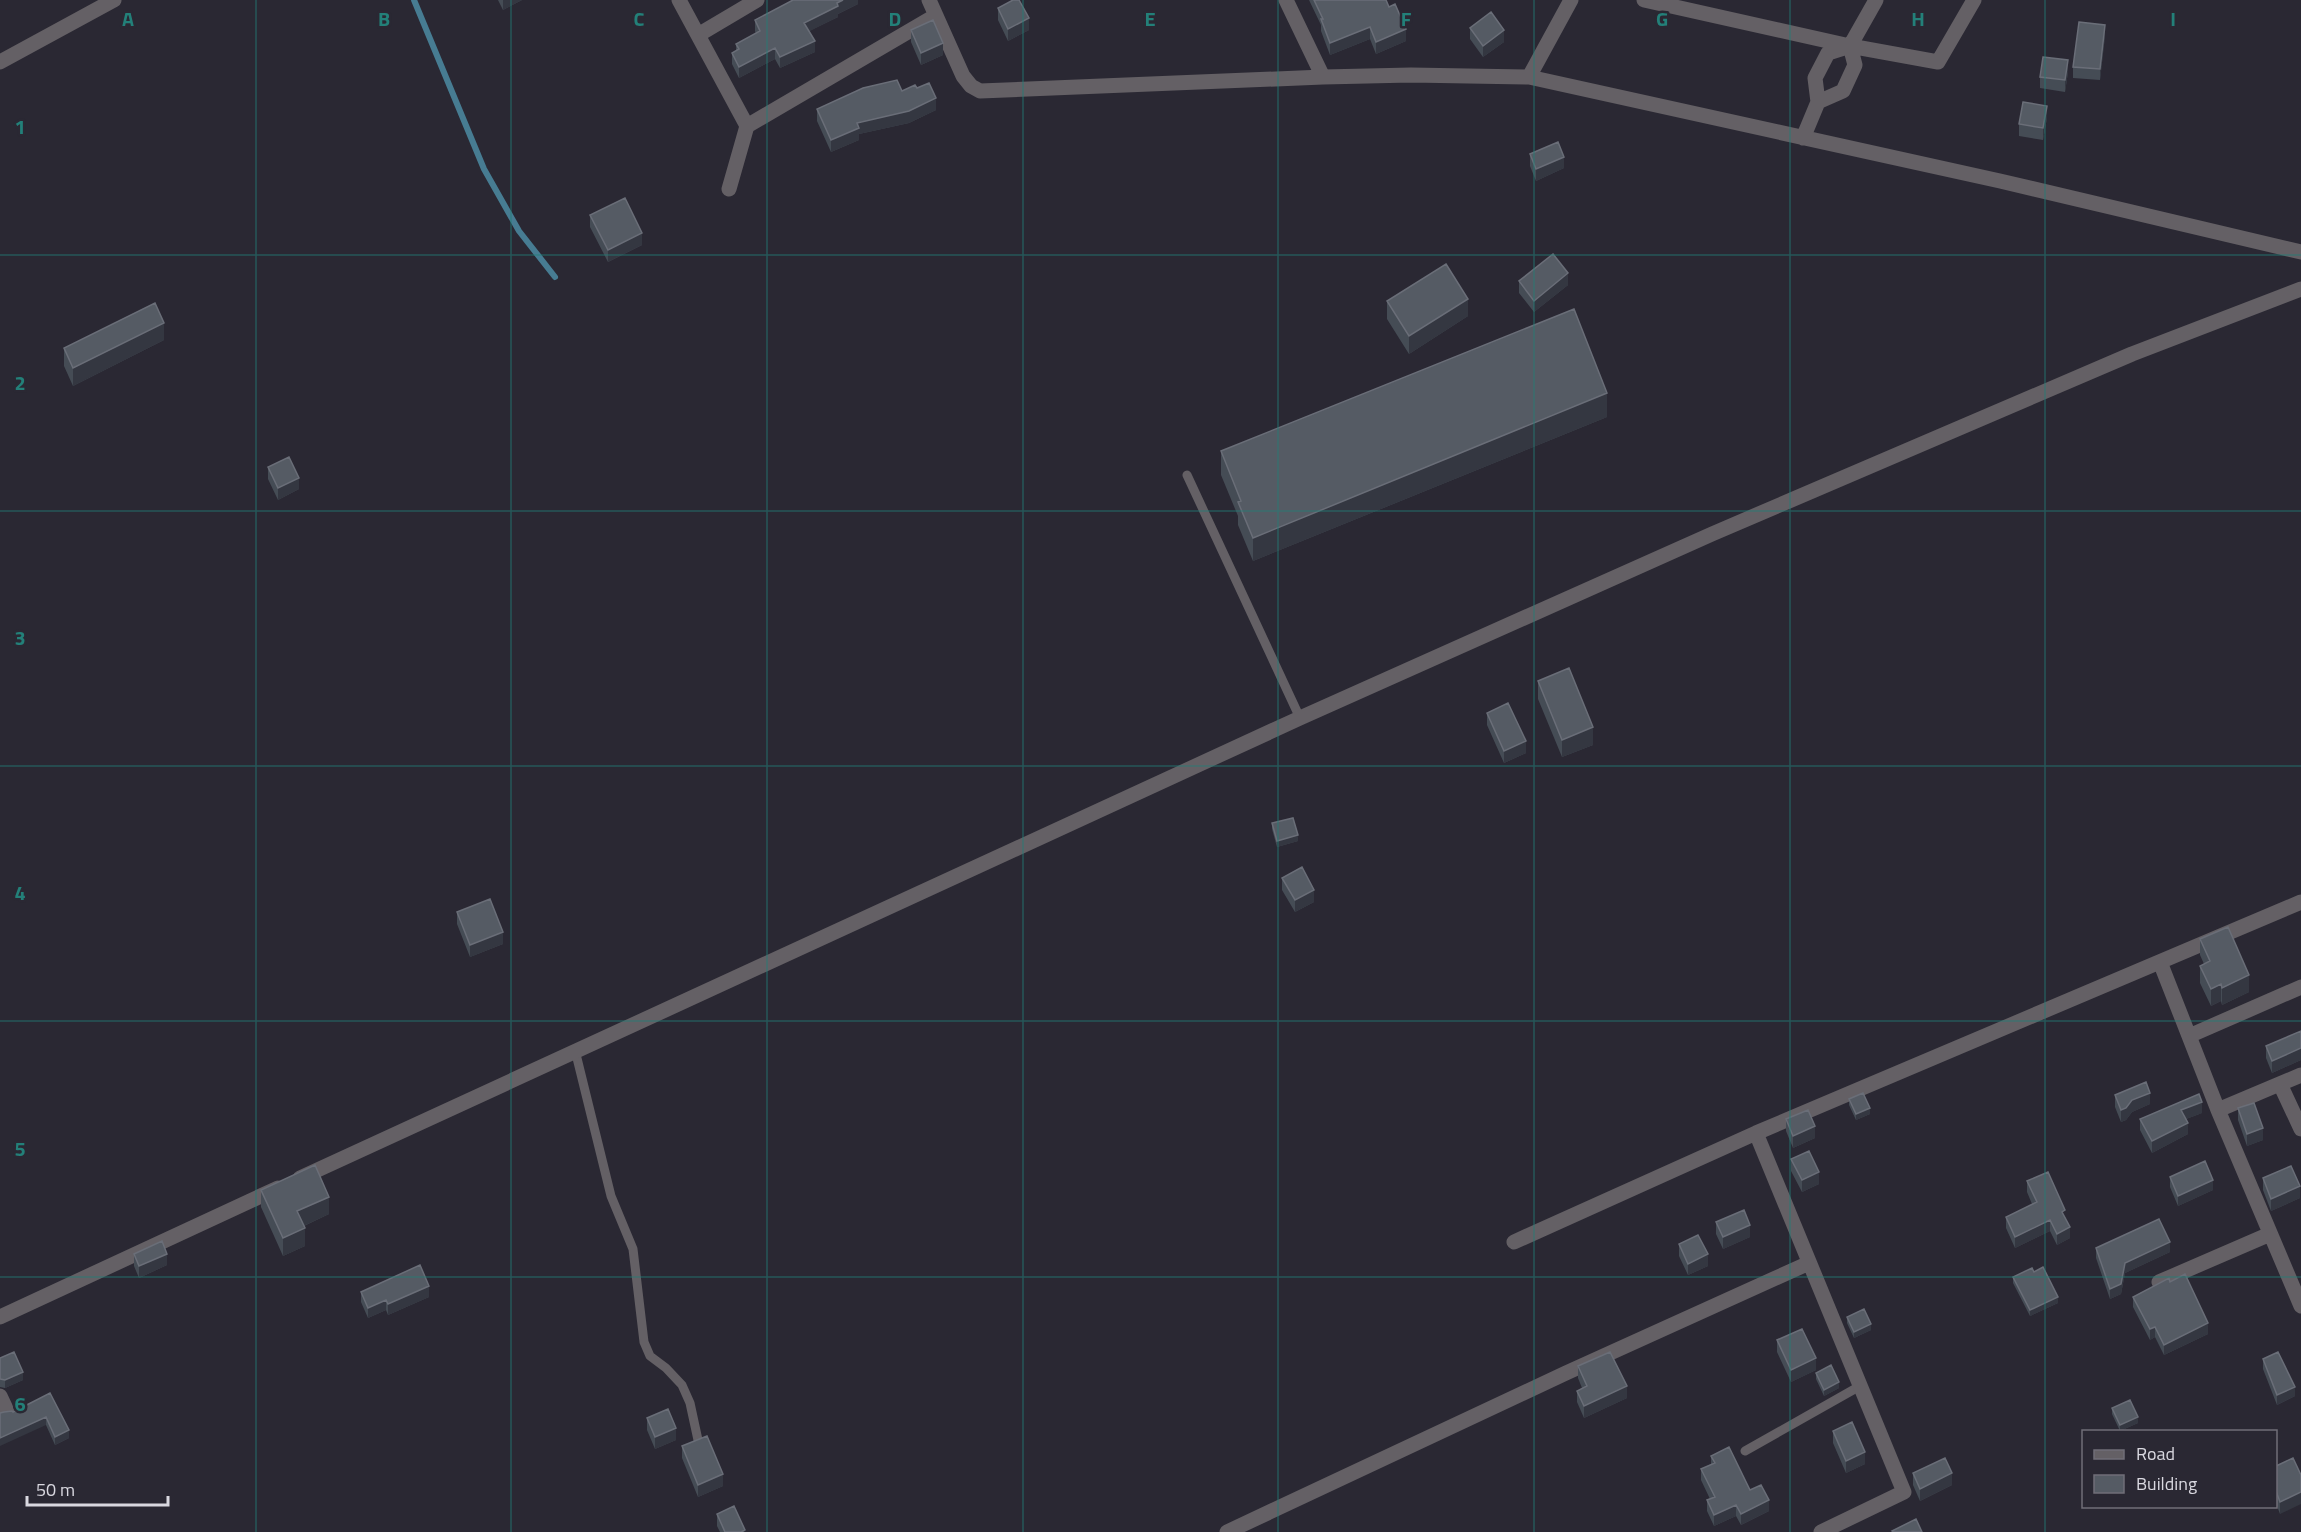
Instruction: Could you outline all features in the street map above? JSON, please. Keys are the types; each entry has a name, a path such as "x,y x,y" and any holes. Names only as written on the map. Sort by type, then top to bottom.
{"street":[{"path":"0,62 114,0"},
{"path":"679,0 747,126"},
{"path":"698,35 757,0"},
{"path":"929,0 963,76 971,86 980,91 1323,77 1411,75 1529,77 2000,181 2301,252"},
{"path":"1286,0 1323,77"},
{"path":"1529,77 1571,0"},
{"path":"1644,0 1850,46 1938,63 1974,0"},
{"path":"1803,138 1818,102 1815,78 1828,53 1850,46 1876,0"},
{"path":"729,189 747,126 935,16"},
{"path":"1818,102 1843,91 1855,65 1850,46"},
{"path":"0,1317 1300,717 1712,534 2132,354 2301,290"},
{"path":"1514,1242 1756,1134 2301,902"},
{"path":"2160,962 2189,1036 2205,1092 2218,1110 2300,1302"},
{"path":"2189,1036 2301,987"},
{"path":"2218,1110 2301,1075"},
{"path":"2280,1084 2301,1129"},
{"path":"1756,1134 1904,1492 1821,1532"},
{"path":"2159,1282 2270,1234"},
{"path":"1227,1532 1566,1372 1809,1263"},
{"path":"0,1396 7,1411"}],"lane":[{"path":"1187,475 1300,717"},
{"path":"575,1050 611,1196 633,1249 644,1342 650,1356 666,1368 682,1385 690,1403 698,1440"},
{"path":"1745,1451 1860,1386"}],"building":[{"path":"793,0 843,0 837,3 838,6 804,23 815,41 780,57 775,48 739,67 732,53 739,49 736,44 760,31 755,20"},
{"path":"1013,0 1019,0 1029,18 1008,29 998,8"},
{"path":"1314,0 1386,0 1389,7 1395,4 1406,29 1376,42 1370,27 1330,43 1321,19 1323,19"},
{"path":"1491,12 1504,30 1483,46 1470,28"},
{"path":"933,20 943,43 921,53 911,30"},
{"path":"2079,22 2105,25 2100,69 2073,67"},
{"path":"2043,57 2068,60 2065,80 2040,77"},
{"path":"897,80 902,91 915,85 917,88 929,83 936,98 909,111 857,123 859,128 831,140 817,109 863,88"},
{"path":"2023,102 2047,106 2043,128 2019,124"},
{"path":"1558,142 1564,157 1536,169 1530,154"},
{"path":"625,198 642,233 608,250 590,215"},
{"path":"1553,254 1568,273 1534,301 1519,281"},
{"path":"1446,264 1468,299 1409,336 1387,301"},
{"path":"155,303 164,323 73,368 64,348"},
{"path":"1574,309 1607,393 1253,538 1221,451"},
{"path":"289,457 299,478 278,488 268,467"},
{"path":"1569,668 1593,727 1562,740 1538,681"},
{"path":"1508,703 1526,741 1504,751 1487,713"},
{"path":"1293,818 1298,835 1277,841 1272,823"},
{"path":"1302,867 1314,890 1295,900 1282,878"},
{"path":"490,899 503,932 470,945 457,912"},
{"path":"2228,927 2249,975 2222,988 2221,984 2211,989 2200,966 2210,961 2200,939"},
{"path":"2301,1031 2301,1048 2272,1061 2266,1046"},
{"path":"2146,1082 2150,1093 2132,1100 2126,1108 2121,1110 2115,1095"},
{"path":"1863,1093 1870,1108 1856,1114 1849,1099"},
{"path":"2199,1094 2202,1102 2181,1110 2188,1123 2152,1141 2140,1119"},
{"path":"2254,1103 2263,1128 2247,1134 2238,1108"},
{"path":"1808,1110 1815,1126 1793,1136 1786,1119"},
{"path":"1809,1151 1819,1172 1802,1180 1791,1159"},
{"path":"2205,1161 2213,1180 2178,1196 2170,1177"},
{"path":"315,1165 329,1197 297,1211 305,1228 283,1238 261,1190"},
{"path":"2291,1166 2300,1186 2271,1199 2263,1178"},
{"path":"2048,1172 2065,1210 2062,1212 2070,1227 2057,1234 2050,1220 2015,1237 2006,1217 2037,1202 2027,1181"},
{"path":"1744,1210 1750,1225 1723,1237 1716,1222"},
{"path":"2159,1219 2170,1242 2125,1263 2121,1284 2110,1289 2096,1248"},
{"path":"1698,1235 1708,1254 1688,1264 1679,1244"},
{"path":"162,1241 167,1254 139,1266 134,1254"},
{"path":"420,1265 429,1286 388,1304 386,1300 368,1308 361,1292"},
{"path":"2043,1267 2058,1297 2030,1310 2013,1277 2032,1268 2034,1272"},
{"path":"2185,1274 2208,1323 2164,1345 2155,1327 2150,1329 2133,1297 2169,1278 2170,1282"},
{"path":"1864,1309 1871,1324 1854,1332 1847,1317"},
{"path":"1802,1329 1816,1358 1791,1370 1777,1340"},
{"path":"14,1352 23,1372 5,1380 0,1379 0,1358"},
{"path":"1610,1352 1627,1386 1584,1406 1577,1391 1587,1386 1578,1366"},
{"path":"2278,1352 2295,1387 2277,1395 2263,1359"},
{"path":"1831,1365 1839,1382 1824,1390 1816,1373"},
{"path":"50,1393 69,1430 55,1437 46,1417 0,1438 0,1413 13,1412"},
{"path":"2130,1400 2138,1417 2120,1425 2112,1408"},
{"path":"668,1409 676,1428 655,1437 647,1418"},
{"path":"1852,1422 1865,1452 1846,1461 1833,1431"},
{"path":"707,1436 723,1474 698,1485 682,1446"},
{"path":"1729,1447 1750,1490 1761,1485 1769,1500 1741,1514 1736,1505 1714,1515 1707,1500 1715,1497 1701,1469 1715,1463 1711,1456"},
{"path":"1945,1458 1952,1473 1920,1489 1913,1473"},
{"path":"2293,1458 2301,1475 2301,1492 2280,1502 2277,1494 2277,1466"},
{"path":"734,1506 745,1530 725,1532 717,1514"},
{"path":"1916,1519 1922,1532 1892,1531"}],"waterway":[{"path":"414,0 484,169 519,231 555,277"}]}
